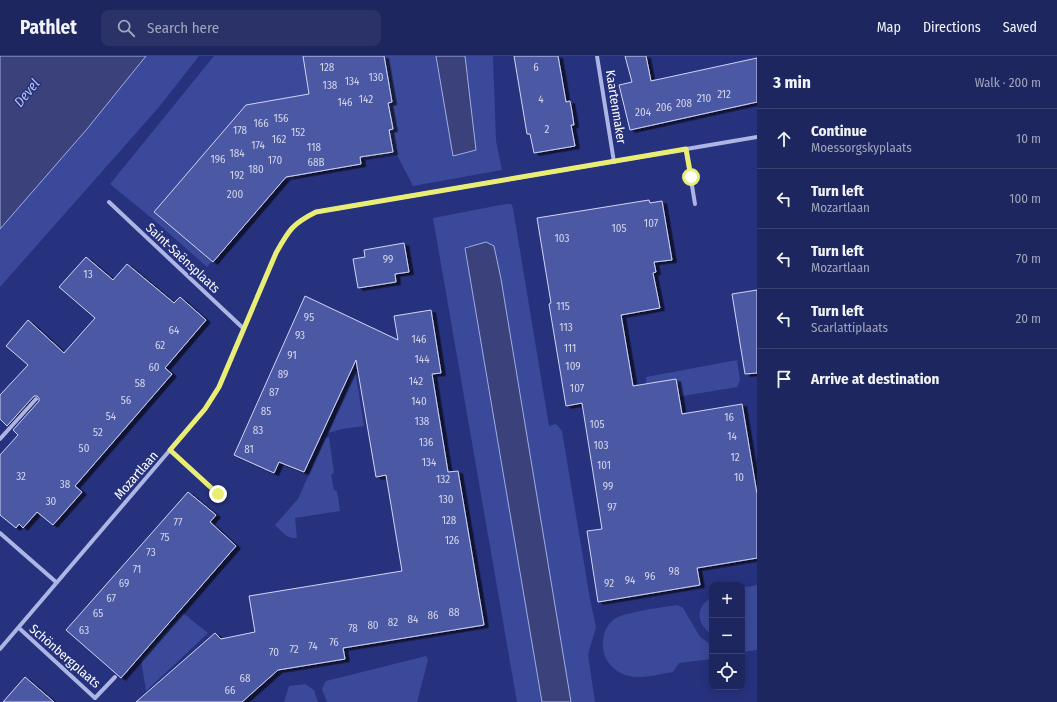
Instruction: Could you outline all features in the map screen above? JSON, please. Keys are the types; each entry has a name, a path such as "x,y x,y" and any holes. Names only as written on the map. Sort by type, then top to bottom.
{"street":[{"name":"Kaartenmaker","path":"598,56 614,162"},
{"name":"Mozartlaan","path":"0,649 205,409 219,387 276,253 287,233 299,221 316,212 757,137"},
{"path":"686,149 695,204"},
{"name":"Saint-Saënsplaats","path":"109,202 244,329"},
{"path":"0,439 36,399"},
{"path":"170,450 218,494"},
{"path":"0,533 56,582"},
{"name":"Schönbergplaats","path":"19,628 96,698 115,677"}],"shaded area":[{"path":"146,56 199,56 159,107 0,287 0,229 87,129"},
{"path":"214,56 493,56 496,141 502,170 413,186 397,155 358,160 281,182 207,267 154,220 110,184"},
{"path":"511,204 513,208 549,426 556,424 562,431 596,627 588,655 595,702 571,702 501,279 494,247 467,246 465,248 542,702 517,702 433,218"},
{"path":"737,360 740,380 737,387 647,402 646,377"},
{"path":"355,370 364,426 342,429 328,433"},
{"path":"329,437 334,473 331,475 334,490 337,491 340,511 295,518 297,538 290,537 275,525 298,499 325,438"},
{"path":"757,585 757,650 745,652 745,618 745,587"},
{"path":"709,599 709,633 703,626 700,616 702,606"},
{"path":"678,605 683,608 700,637 709,643 709,659 679,663 673,672 644,677 633,677 616,670 604,654 603,644 606,629 613,620 618,617 634,612"},
{"path":"183,613 208,633 146,691 141,660"},
{"path":"426,656 428,660 417,702 327,702 322,689 326,681"},
{"path":"305,684 314,690 318,702 284,702 289,686"}],"water":[{"name":"Devel","path":"0,56 146,56 87,129 0,229"},
{"path":"436,56 465,56 476,150 453,156"},
{"path":"486,242 494,246 501,279 571,702 542,702 465,248"}],"building":[{"path":"303,56 384,56 392,102 388,103 393,129 389,130 393,152 360,157 361,164 286,177 213,262 154,212 246,105 309,94"},
{"path":"514,56 558,56 566,102 570,101 574,125 571,125 575,146 534,153 530,134 527,134"},
{"path":"625,56 646,56 651,81 757,58 757,102 630,130 619,85 632,82"},
{"path":"649,200 650,203 662,201 672,260 654,262 656,272 653,273 660,308 621,315 633,386 676,379 682,414 742,404 757,494 757,558 697,568 700,585 598,602 587,531 602,529 582,403 566,406 549,304 551,303 537,218"},
{"path":"404,243 409,272 395,274 396,282 358,288 353,259 365,257 364,250"},
{"path":"86,257 113,280 127,264 174,303 180,297 206,320 165,368 172,374 75,486 82,492 53,525 37,512 23,528 19,524 16,528 0,515 0,455 18,435 13,430 39,401 39,398 34,396 7,426 0,419 0,395 28,365 6,346 28,320 64,353 95,318 59,287"},
{"path":"757,290 757,373 745,374 732,294"},
{"path":"305,296 398,340 394,316 431,310 441,373 432,374 448,472 458,471 484,625 343,648 345,659 278,670 242,702 136,702 215,633 221,639 255,632 249,596 402,571 386,475 376,477 356,360 304,472 279,462 274,473 234,455"},
{"path":"188,492 216,515 210,522 236,546 121,678 66,630"},
{"path":"25,677 54,702 3,702"}],"route":[{"path":"218,494 170,450 205,409 219,387 276,253 287,233 299,221 316,212 686,149 691,177"}]}
